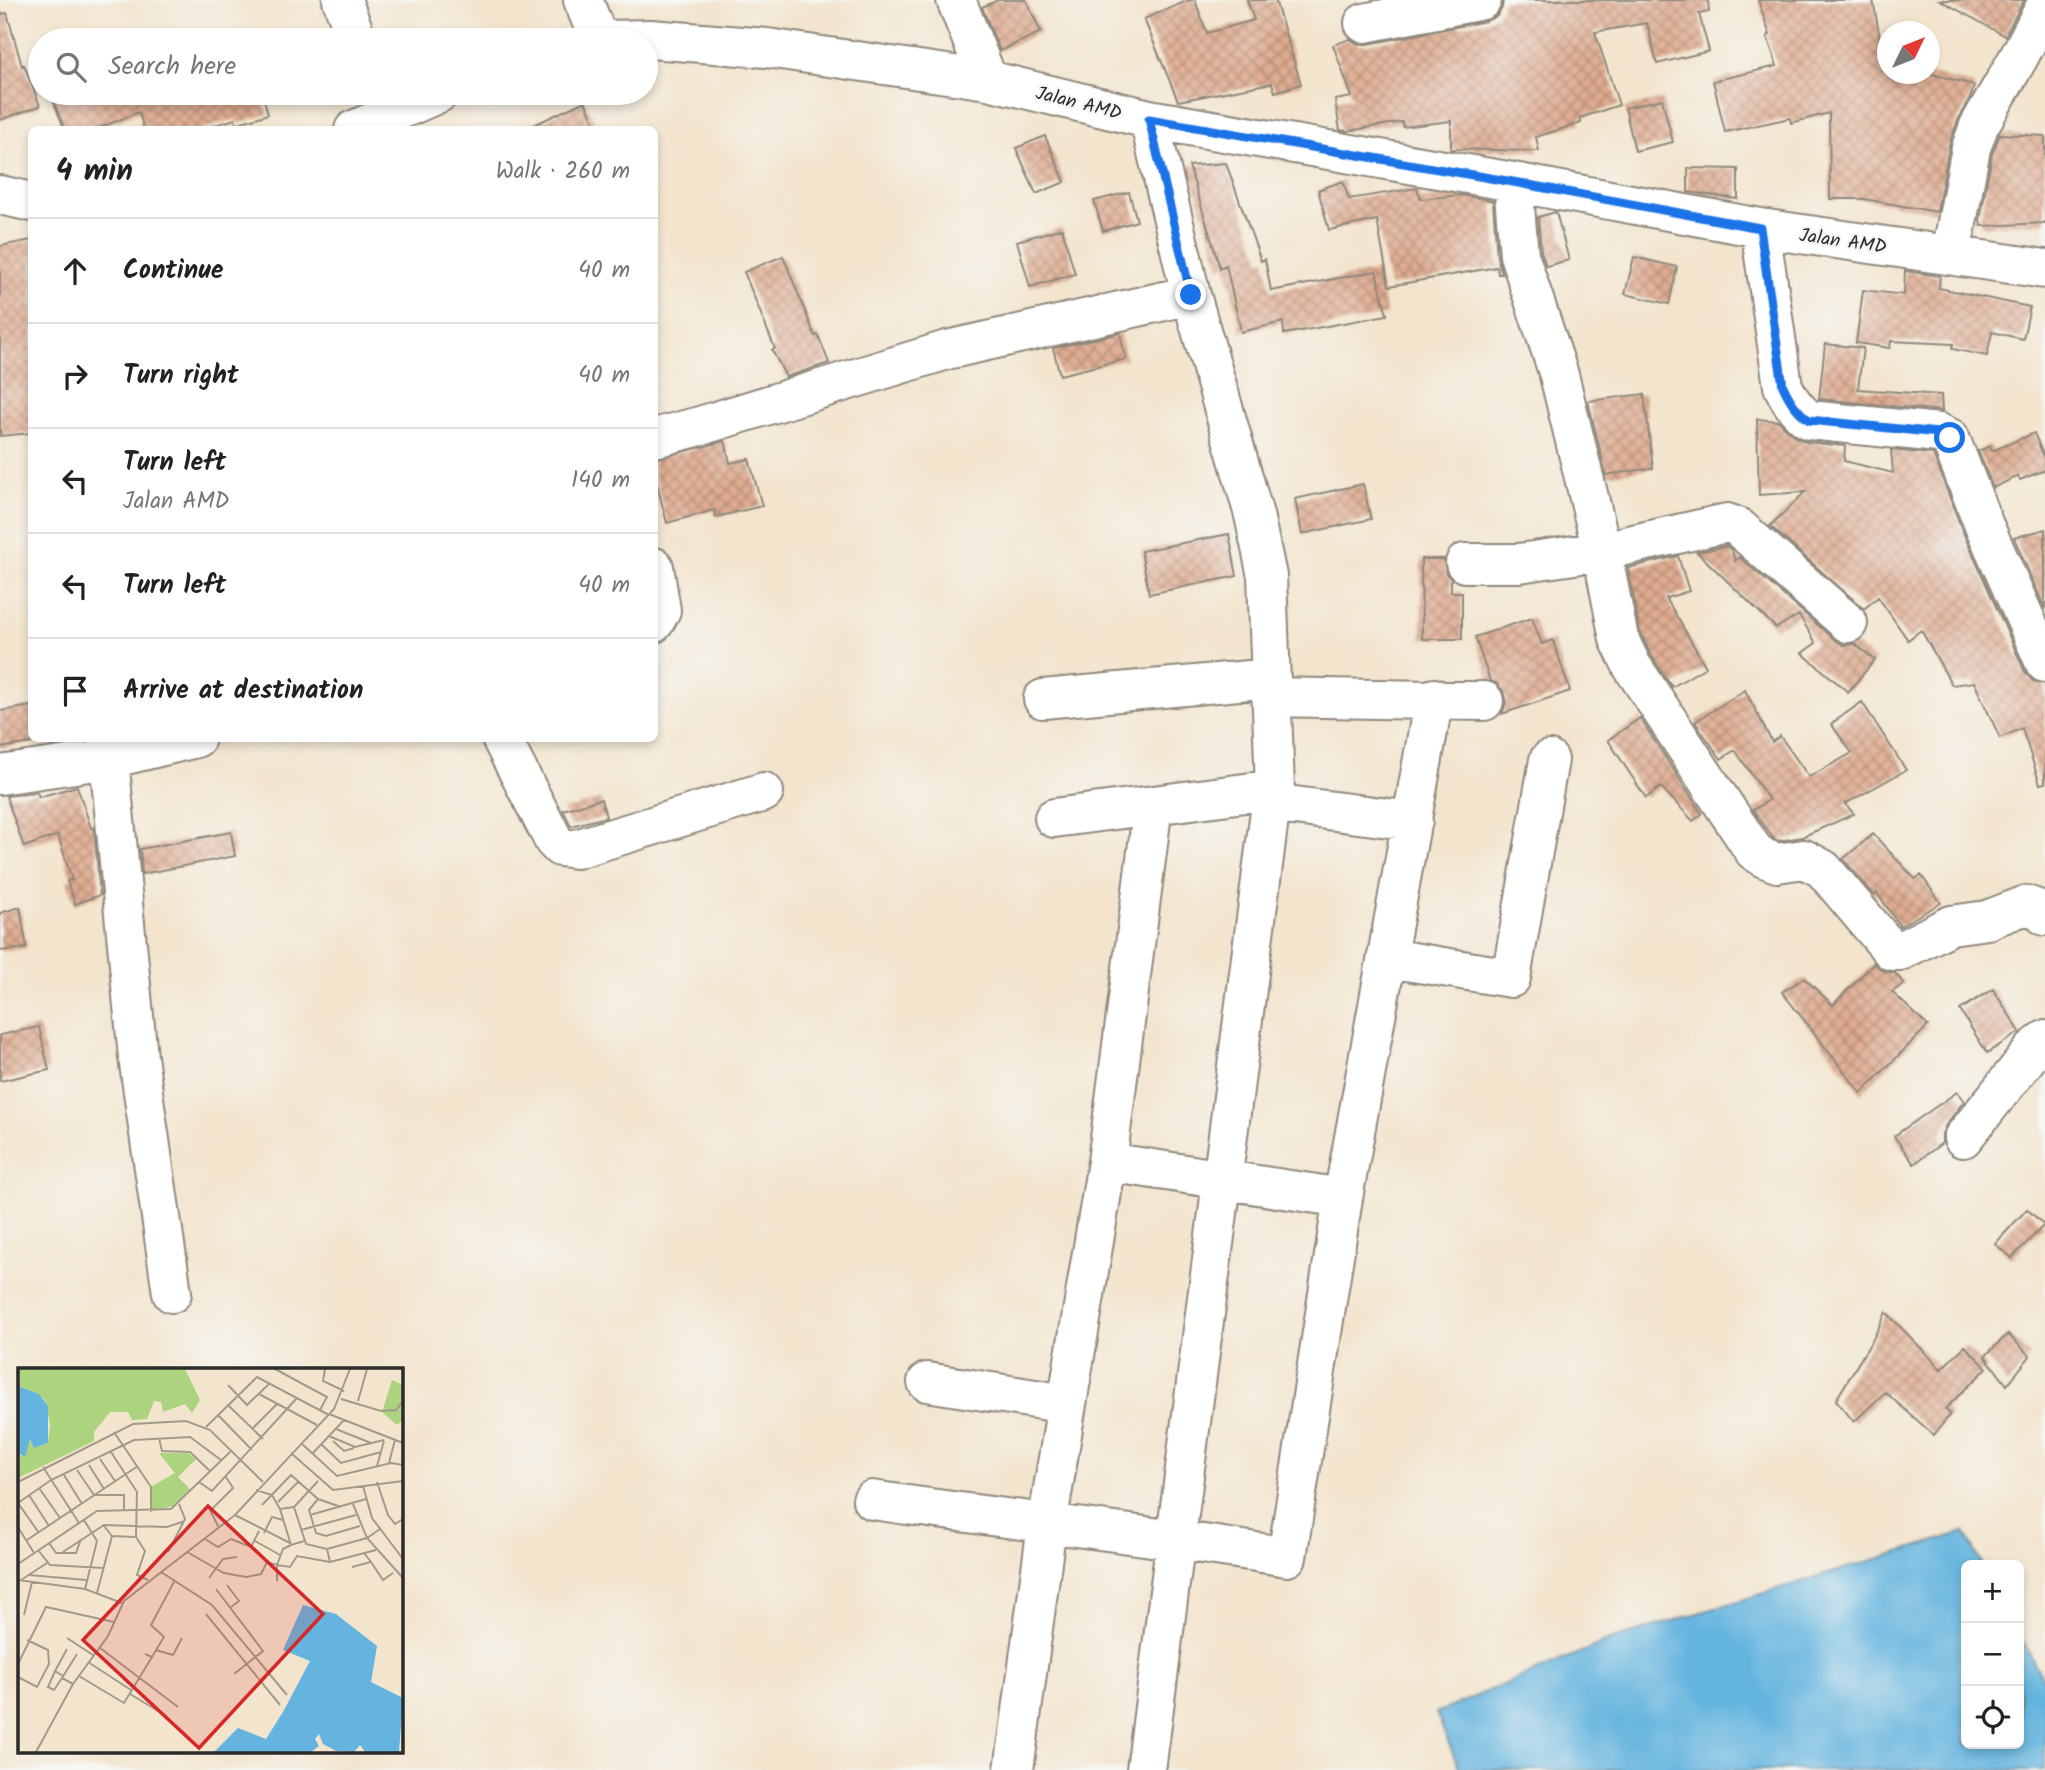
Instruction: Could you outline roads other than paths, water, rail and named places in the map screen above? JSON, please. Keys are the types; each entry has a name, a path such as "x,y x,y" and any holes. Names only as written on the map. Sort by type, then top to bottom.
{"street":[{"path":"342,0 352,28"},
{"path":"583,0 594,28"},
{"path":"956,0 988,80"},
{"path":"1364,23 1482,0"},
{"path":"1951,255 1971,148 1979,125 2032,58 2045,8"},
{"name":"Jalan AMD","path":"658,40 767,48 988,80 1149,119 1760,228 2045,269"},
{"path":"372,113 399,105"},
{"path":"1146,1770 1273,796 1268,576 1254,515 1191,295 1149,119"},
{"path":"1513,182 1519,255 1559,375 1602,551 1619,639 1624,652 1754,851 1777,863 1804,859 1822,869 1892,951 1899,951 1951,925 1987,920 2026,905 2040,910 2045,916"},
{"path":"0,195 28,201"},
{"path":"1760,228 1783,386 1790,401 1798,412 1809,420 1939,433 1950,438 1983,523 2045,663"},
{"path":"658,437 947,350 1191,295"},
{"path":"1465,563 1519,563 1602,551 1722,523 1734,524 1848,623"},
{"path":"658,592 661,610 658,616"},
{"path":"1043,699 1271,688 1483,701"},
{"path":"872,1500 1047,1525 1176,1539 1286,1558 1343,1198 1434,698"},
{"path":"0,775 108,749 164,742"},
{"path":"503,742 554,841 567,849 576,849 764,793"},
{"path":"108,749 138,1057 172,1293"},
{"path":"1388,958 1511,978 1549,760"},
{"path":"1054,818 1153,805 1273,796 1413,821"},
{"path":"1014,1770 1047,1525 1107,1162 1153,805"},
{"path":"1963,1138 2036,1047 2045,1040"},
{"path":"1107,1162 1343,1198"},
{"path":"927,1382 1067,1404"}],"water":[{"path":"1965,1532 1979,1560 1961,1560 1961,1749 2024,1749 2024,1643 2045,1683 2045,1770 1460,1770 1436,1713 1610,1640"}]}
